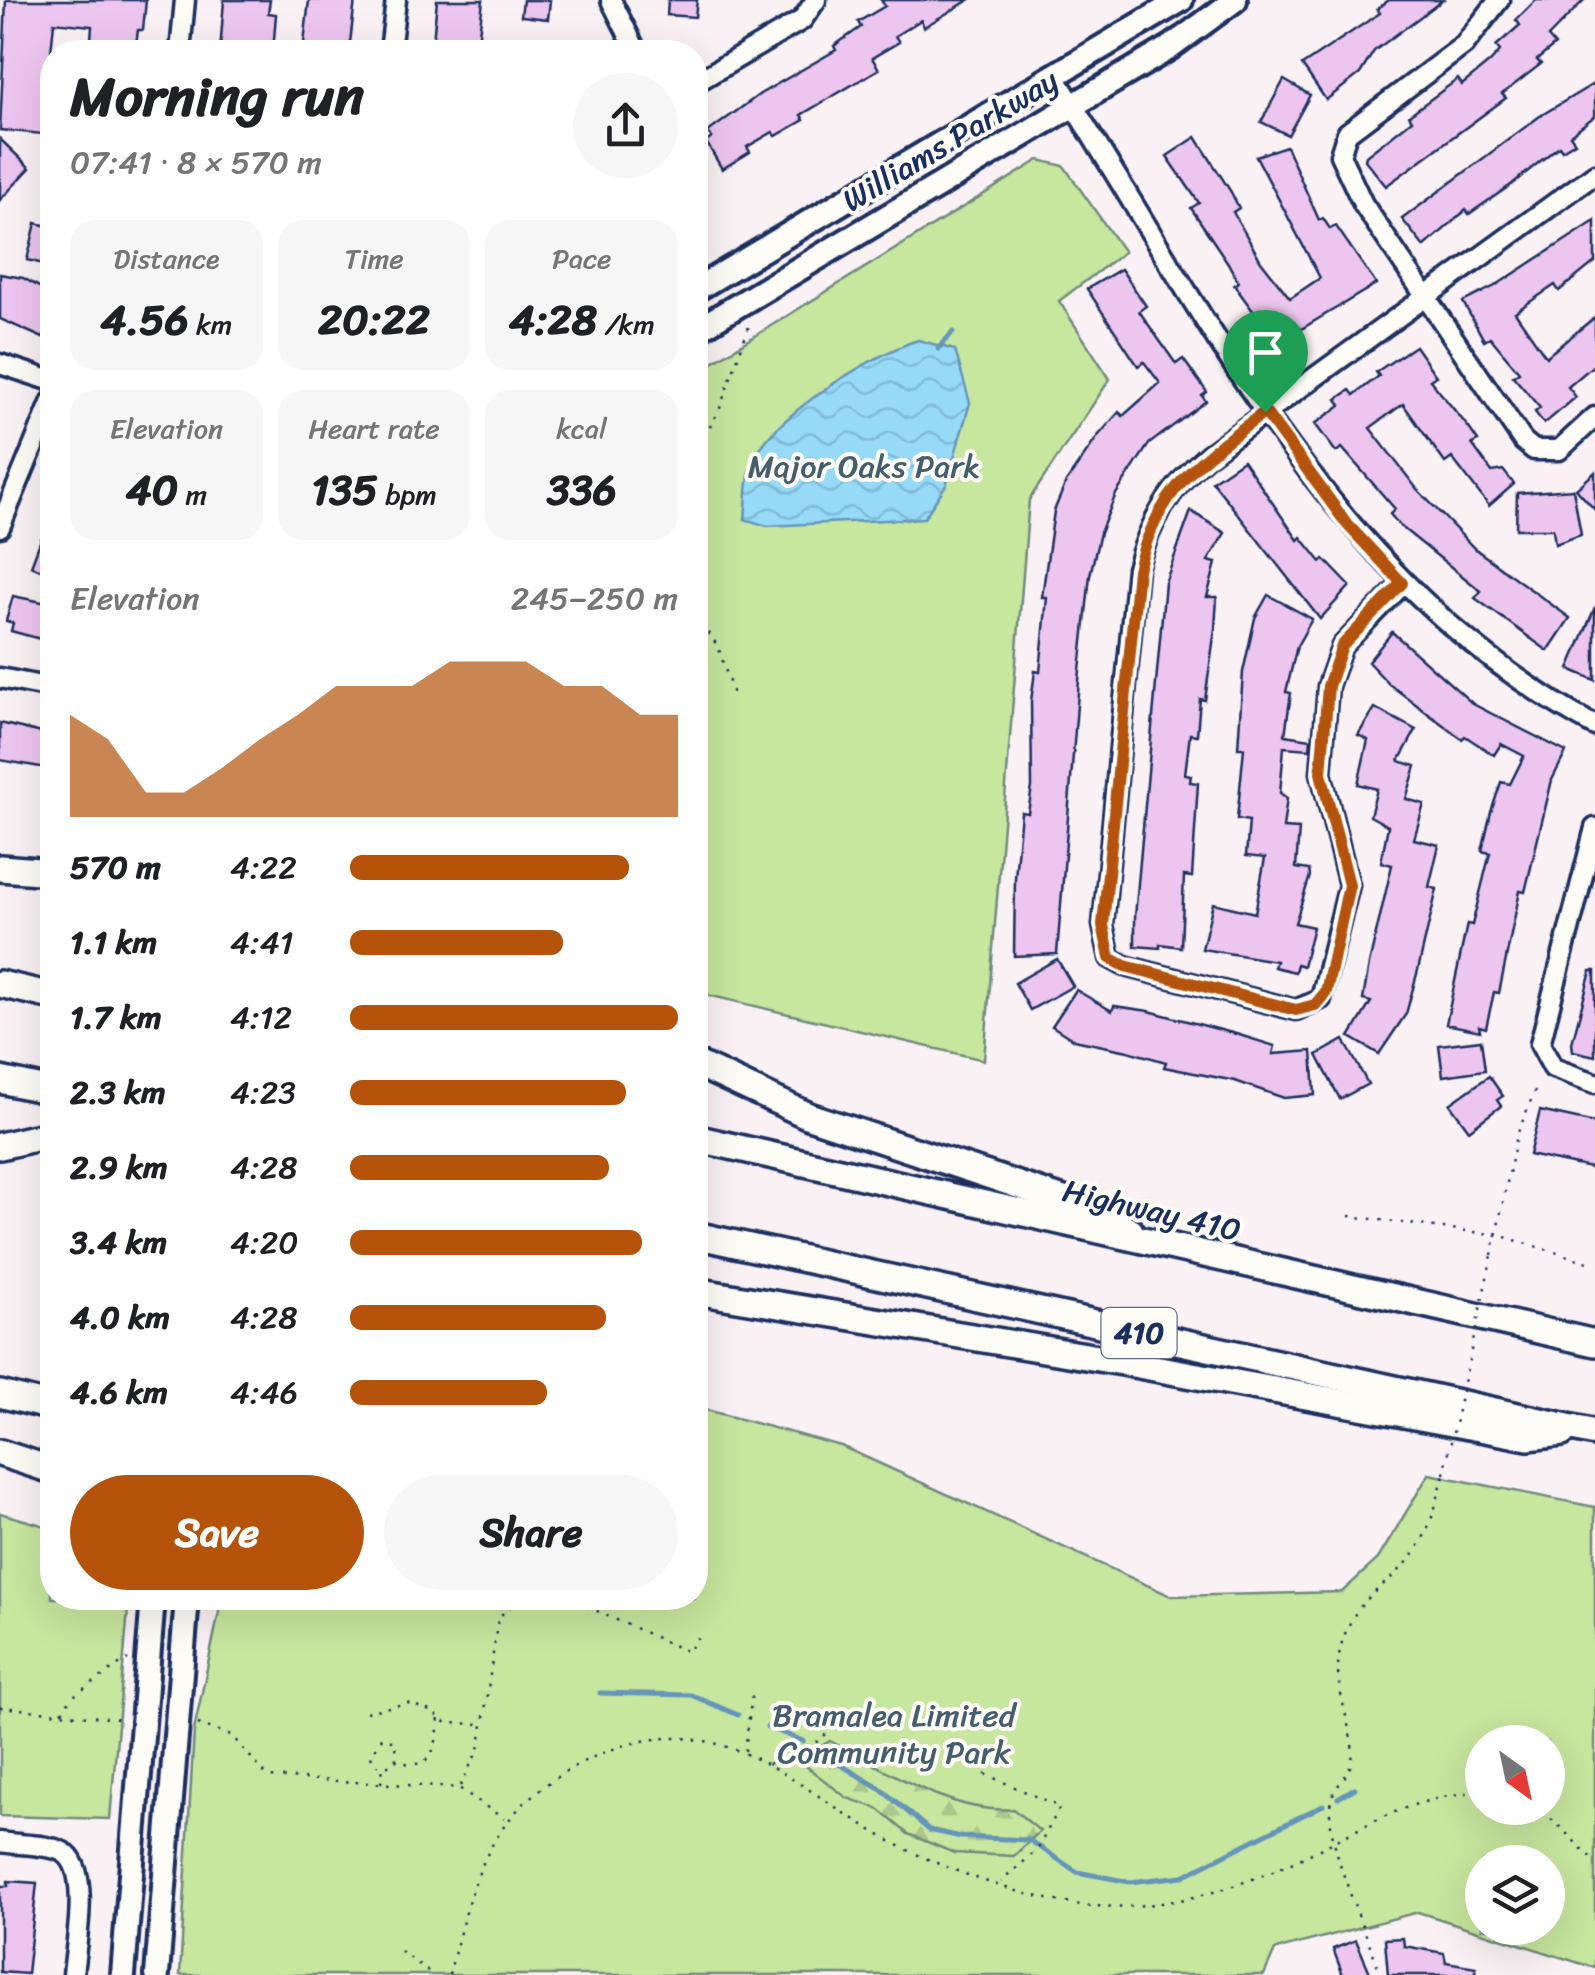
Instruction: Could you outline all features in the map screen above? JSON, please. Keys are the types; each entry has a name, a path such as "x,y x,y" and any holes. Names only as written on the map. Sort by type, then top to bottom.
{"highway":[{"path":"0,868 40,871"},
{"path":"0,984 40,993"},
{"path":"708,1069 809,1116 1096,1211 1152,1244"},
{"path":"0,1080 40,1089"},
{"path":"0,1146 40,1137"},
{"name":"Highway 410","path":"708,1141 1595,1342"},
{"name":"410","path":"708,1238 1589,1432"},
{"path":"708,1293 1122,1362 1528,1437 1589,1432"},
{"path":"0,1394 40,1404"},
{"path":"0,1453 40,1466"}],"main road":[{"name":"Williams Parkway","path":"708,282 1181,0"},
{"name":"Williams Parkway","path":"708,323 1171,47 1235,0"},
{"path":"123,1975 152,1610"},
{"path":"157,1975 186,1610"}],"street":[{"path":"181,40 185,0"},
{"path":"391,40 396,0"},
{"path":"611,0 631,40"},
{"path":"708,75 802,20 816,0"},
{"path":"1499,0 1464,45 1362,120 1342,144 1343,164 1425,298 1534,450 1559,450 1595,417"},
{"path":"1055,77 1265,412 1347,524 1402,583 1500,668 1595,726"},
{"path":"1402,583 1342,646 1328,686 1321,773 1349,885 1321,999 1296,1010 1125,966 1110,958 1103,925 1138,570 1144,542 1168,494 1187,473 1265,412 1595,174"},
{"path":"0,364 40,377"},
{"path":"0,527 40,430"},
{"path":"0,678 40,686"},
{"path":"1595,828 1540,1044 1552,1068 1595,1082"},
{"path":"0,1842 62,1851 76,1863 80,1888 73,1975"}],"path":[{"path":"708,431 764,287"},
{"path":"708,633 718,646 734,698"},
{"path":"1381,1975 1330,1811 1332,1795 1352,1768 1352,1744 1339,1695 1339,1646 1354,1614 1409,1560 1429,1529 1498,1235 1517,1135 1536,1088"},
{"path":"1349,1216 1498,1235 1595,1264"},
{"path":"459,1788 480,1746 498,1618 506,1610"},
{"path":"595,1610 688,1652 700,1634"},
{"path":"61,1714 72,1696 128,1659"},
{"path":"745,1752 752,1692"},
{"path":"366,1712 408,1703 447,1723 483,1724"},
{"path":"0,1707 118,1719"},
{"path":"396,1760 395,1742 382,1738 372,1756 376,1765 396,1760 410,1765 426,1763 436,1752 439,1717"},
{"path":"197,1724 230,1735 268,1777 459,1788 506,1820"},
{"path":"766,1765 818,1740 838,1724"},
{"path":"449,1975 480,1867 506,1820 555,1778 612,1748 654,1738 696,1737 745,1752 897,1844 1044,1899 1094,1906 1160,1905 1216,1892 1292,1863 1406,1805 1465,1794"},
{"path":"382,1783 383,1766"},
{"path":"986,1774 1060,1807 1037,1850 1000,1884"},
{"path":"1558,1825 1595,1862"},
{"path":"400,1952 432,1975"}],"green space":[{"name":"Major Oaks Park","path":"1039,160 1064,166 1124,252 1059,301 1110,379 1029,500 984,1060 708,995 708,365"},
{"name":"Bramalea Limited Community Park","path":"708,1410 841,1446 1171,1596 1342,1592 1378,1559 1429,1474 1595,1507 1595,1968 1522,1945 1565,1945 1565,1845 1465,1845 1465,1927 1418,1912 1275,1950 1264,1975 180,1975 194,1730 219,1610 708,1610"},
{"path":"0,1513 40,1525 40,1610 128,1610 110,1819 0,1816"},
{"path":"830,1741 942,1797 966,1805 1013,1809 1040,1831 1014,1856 954,1853 908,1834 877,1808 847,1798 802,1763 804,1756"}],"water":[{"path":"918,340 955,350 970,403 946,485 924,518 767,526 745,519 752,464 778,427 850,373"}],"building":[{"path":"6,0 146,0 143,30 138,30 137,40 91,40 92,26 54,22 52,40 40,40 40,134 0,130"},
{"path":"224,0 270,0 268,13 276,14 274,40 221,40"},
{"path":"309,0 355,0 350,40 304,40"},
{"path":"437,0 483,0 478,40 433,40"},
{"path":"523,0 550,0 548,19 521,16"},
{"path":"668,0 697,0 695,17 667,15"},
{"path":"881,0 969,0 924,27 921,20 895,36 899,42 872,58 879,69 801,115 804,120 747,147 750,152 722,169 708,145 712,138 708,132 760,94 836,50 834,46 861,27 858,22 885,6"},
{"path":"1389,0 1443,0 1374,51 1360,74 1326,100 1302,65 1380,13 1377,9"},
{"path":"1536,0 1584,0 1548,37 1555,45 1537,60 1541,64 1502,94 1506,98 1386,186 1365,160 1366,156 1412,120 1409,115 1458,79 1462,85 1490,62 1500,51 1496,46 1520,25 1516,20"},
{"path":"1284,80 1310,95 1288,135 1261,122"},
{"path":"1595,83 1595,116 1570,135 1575,142 1562,150 1559,146 1469,214 1466,210 1424,247 1402,219 1540,116"},
{"path":"1196,137 1231,192 1239,208 1233,212 1261,261 1290,298 1320,278 1256,156 1286,146 1319,220 1323,218 1330,229 1336,226 1376,284 1283,340 1286,344 1273,354 1253,328 1259,319 1234,285 1238,282 1228,263 1191,208 1199,203 1167,156"},
{"path":"0,139 30,168 0,200"},
{"path":"1595,221 1595,262 1559,291 1555,285 1515,312 1546,357 1595,317 1595,364 1568,387 1576,397 1544,424 1535,412 1540,408 1513,376 1519,372 1490,337 1484,340 1463,302 1495,286"},
{"path":"36,223 40,224 40,263 27,260"},
{"path":"1121,269 1146,306 1139,311 1176,364 1183,359 1207,392 1202,396 1206,401 1149,444 1116,494 1100,533 1090,575 1079,680 1057,954 1014,956 1015,878 1021,812 1028,813 1032,787 1031,701 1035,671 1040,672 1047,597 1042,597 1054,511 1066,482 1098,436 1119,412 1123,416 1160,383 1144,362 1138,366 1087,289"},
{"path":"0,274 23,278 40,287 40,337 0,319"},
{"path":"1415,346 1436,376 1430,380 1478,441 1472,444 1492,472 1503,470 1514,484 1489,506 1452,458 1445,463 1403,404 1370,428 1417,489 1474,548 1570,618 1548,651 1475,598 1481,591 1400,526 1390,514 1395,509 1342,448 1336,452 1315,424 1341,405 1337,399 1350,390 1354,395 1379,376 1376,372"},
{"path":"1243,460 1298,540 1301,537 1321,562 1324,559 1350,586 1320,619 1212,481"},
{"path":"1595,472 1595,510 1576,489"},
{"path":"1573,489 1581,535 1555,544 1553,529 1516,529 1517,493"},
{"path":"1191,511 1225,533 1208,561 1216,563 1207,597 1217,597 1215,629 1205,700 1200,699 1197,735 1190,734 1185,774 1191,775 1190,782 1198,783 1192,877 1184,876 1181,947 1135,946 1165,583"},
{"path":"40,542 40,569 31,566"},
{"path":"1268,595 1312,619 1297,646 1286,692 1291,693 1285,735 1311,739 1310,749 1284,747 1280,793 1287,798 1283,828 1299,829 1296,868 1309,870 1310,876 1295,923 1313,927 1303,966 1297,964 1295,972 1274,967 1276,961 1202,949 1213,903 1255,913 1265,858 1246,856 1249,821 1237,819 1244,748 1238,748 1243,672 1255,618"},
{"path":"13,596 40,602 40,639 11,631 13,623 6,621"},
{"path":"1595,607 1595,680 1569,669"},
{"path":"1392,632 1473,704 1566,752 1552,780 1525,892 1520,891 1499,993 1494,992 1486,1028 1479,1026 1480,1031 1446,1024 1467,924 1472,925 1490,853 1482,851 1491,812 1501,782 1510,784 1524,756 1501,744 1494,755 1465,736 1462,739 1389,684 1368,662"},
{"path":"1375,708 1416,730 1399,761 1416,766 1406,799 1424,804 1414,839 1439,845 1429,887 1437,889 1406,1014 1379,1054 1350,1037 1371,1002 1363,1000 1392,865 1381,862 1388,826 1370,816 1377,789 1358,784 1368,740 1358,735"},
{"path":"0,723 40,733 40,767 0,760"},
{"path":"1057,959 1073,986 1030,1010 1015,983"},
{"path":"1591,971 1595,971 1595,1056 1573,1051 1572,1043"},
{"path":"1076,990 1112,1011 1114,1006 1149,1011 1236,1034 1275,1046 1273,1054 1312,1051 1315,1095 1284,1098 1235,1081 1164,1067 1166,1062 1128,1051 1074,1040 1052,1026"},
{"path":"1344,1040 1368,1084 1340,1099 1317,1055"},
{"path":"1481,1040 1485,1070 1443,1076 1439,1045"},
{"path":"1489,1076 1503,1096 1497,1100 1501,1106 1469,1130 1450,1104"},
{"path":"1540,1111 1595,1123 1595,1169 1529,1155"},
{"path":"8,1881 37,1883 27,1974 0,1972 0,1886 8,1886"},
{"path":"1403,1938 1404,1946 1444,1953 1446,1962 1476,1967 1476,1975 1388,1975 1385,1939"},
{"path":"1356,1940 1371,1975 1343,1975 1333,1949"}],"waterway":[{"path":"938,349 953,332"},
{"path":"600,1693 691,1695 738,1715"},
{"path":"767,1727 803,1741"},
{"path":"814,1749 881,1789 929,1830 961,1837 1029,1840 1077,1872 1130,1882 1183,1876 1323,1805"},
{"path":"1338,1798 1355,1788"}],"route":[{"path":"1265,412 1347,524 1402,583 1342,646 1331,672 1321,773 1349,885 1326,992 1315,1005 1296,1010 1125,966 1110,958 1104,945 1138,570 1144,542 1168,494 1187,473 1265,412"}]}
